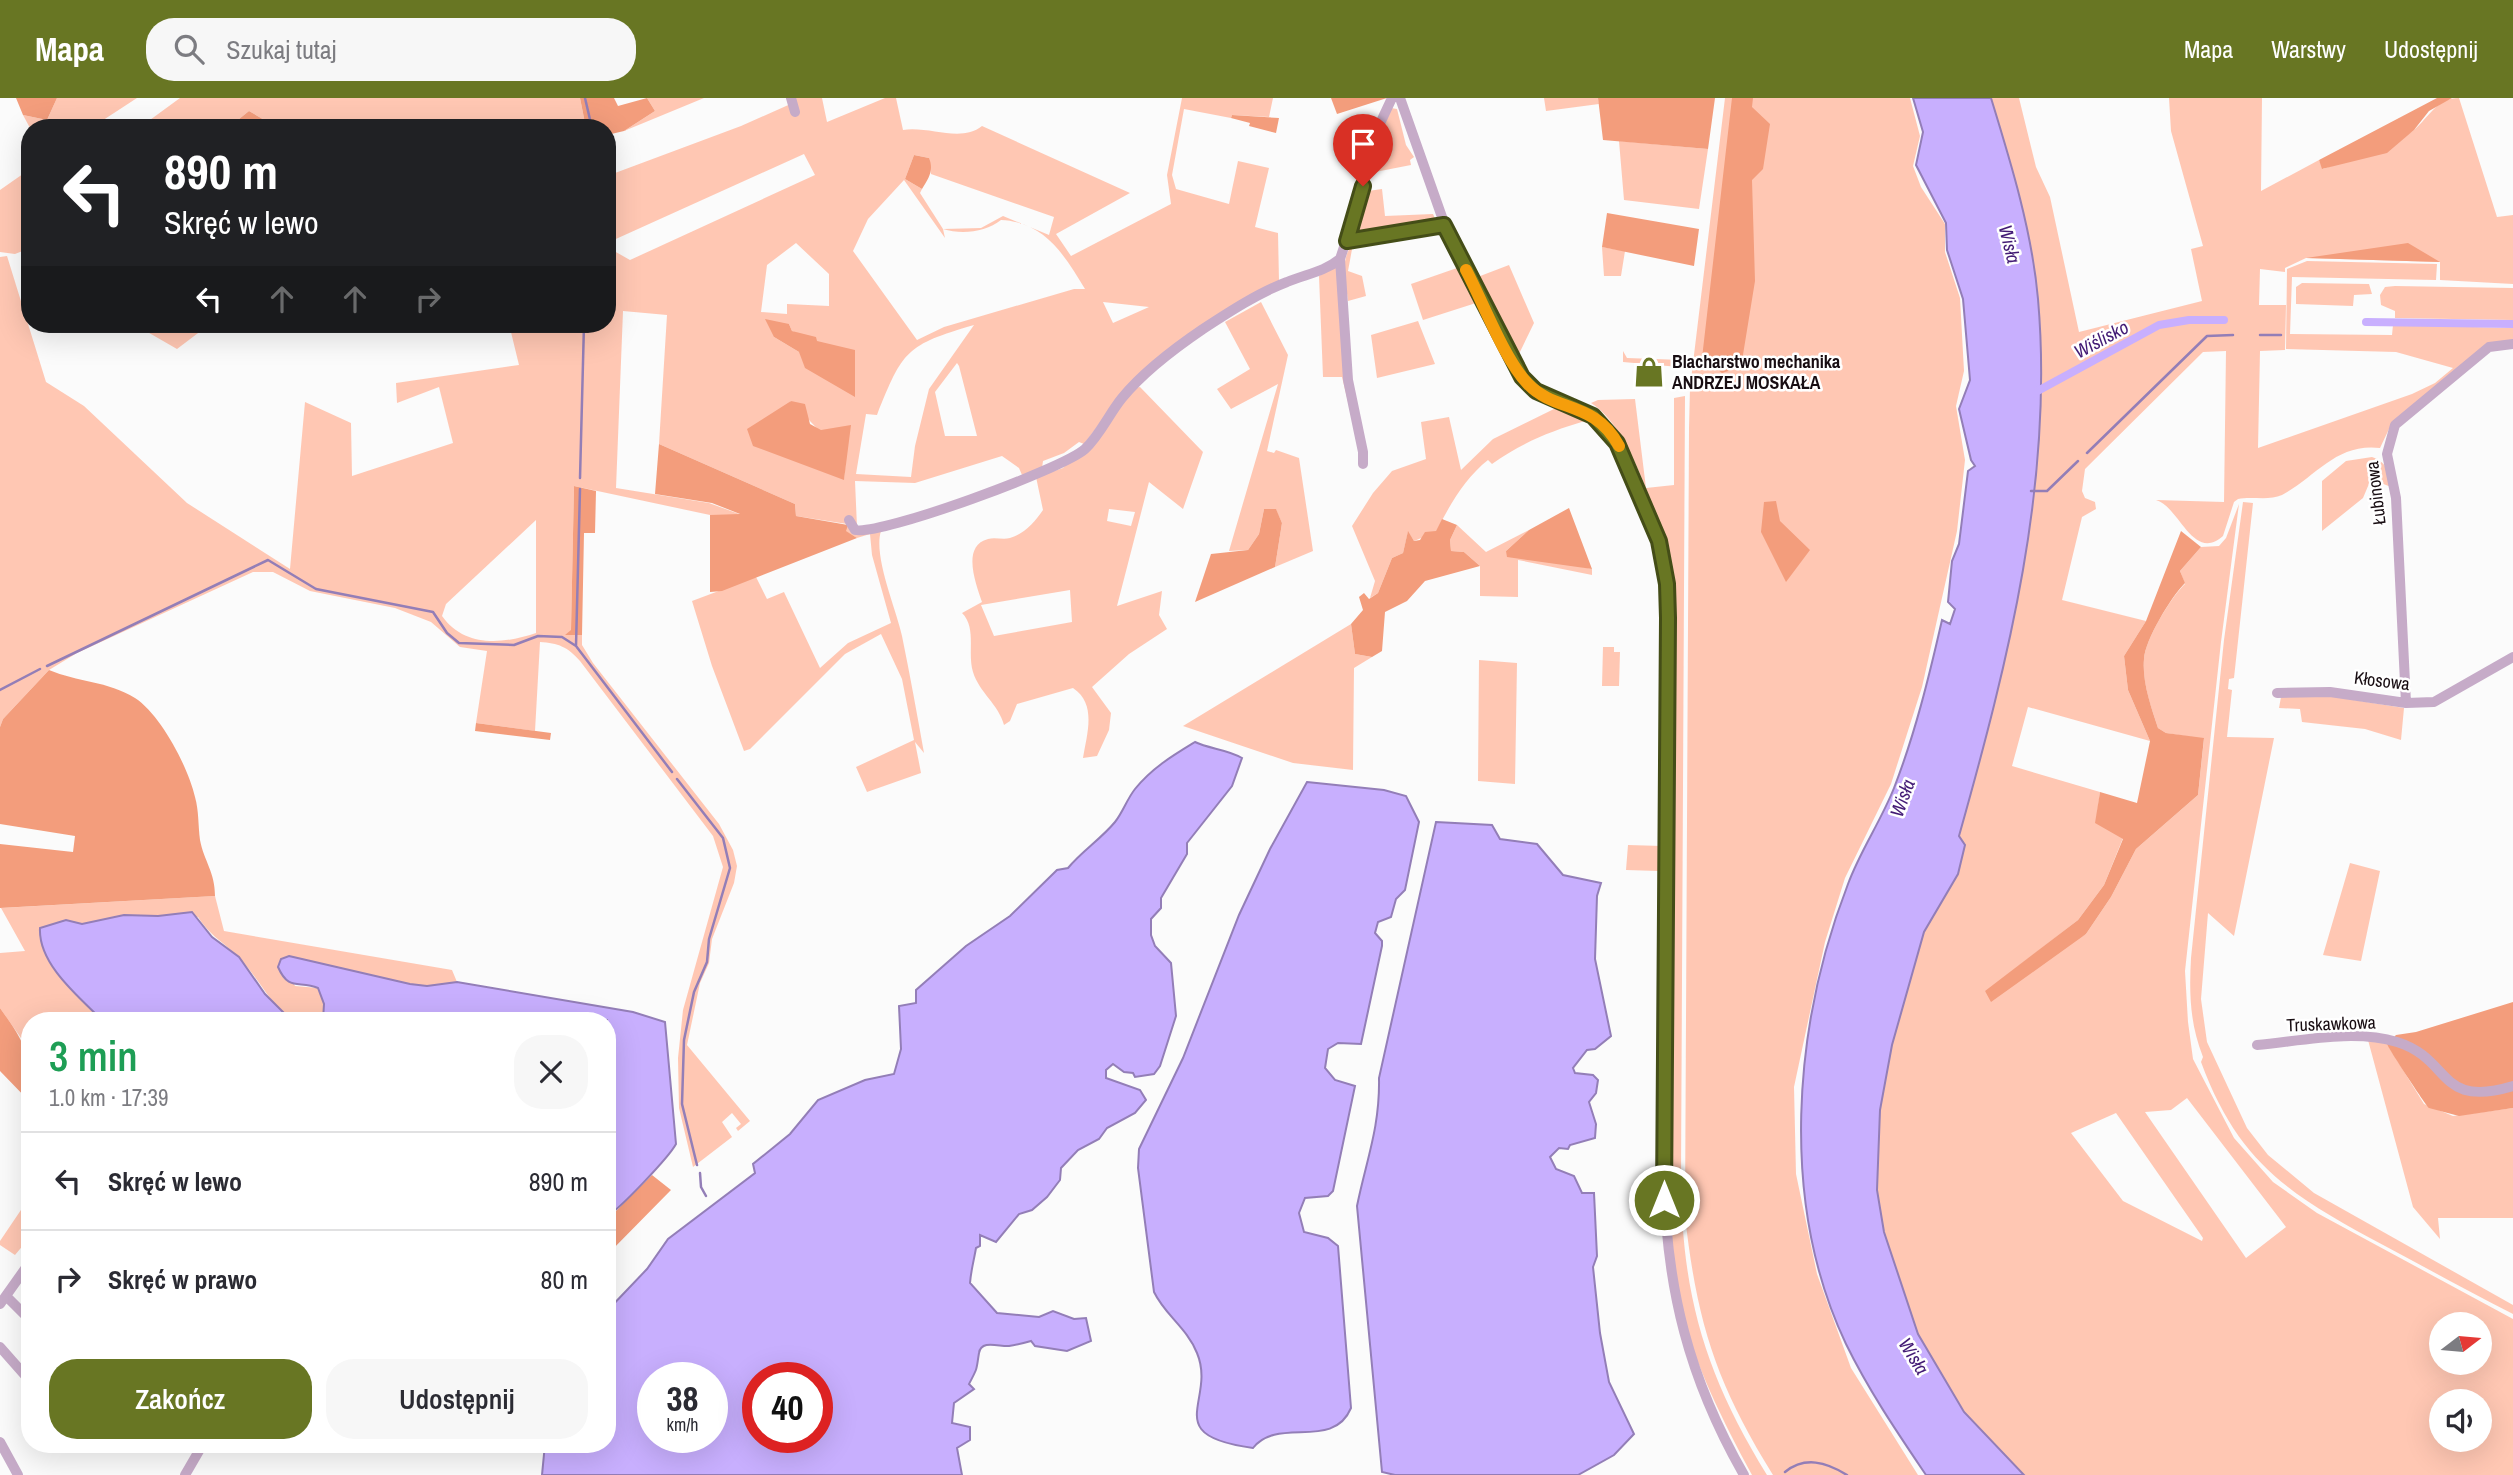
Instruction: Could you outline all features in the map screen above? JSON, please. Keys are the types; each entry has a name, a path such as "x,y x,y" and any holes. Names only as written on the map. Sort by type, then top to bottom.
{"street":[{"path":"791,98 795,112"},
{"path":"1363,464 1363,452 1348,380 1340,259 1363,190 1369,147 1392,98"},
{"path":"1399,98 1444,225 1516,369 1536,391 1583,410 1606,427 1624,456 1659,541 1667,584 1668,618 1664,1178 1666,1240 1675,1303 1690,1357 1744,1475"},
{"path":"1347,241 1444,225"},
{"path":"849,520 855,530 880,528 962,502 1066,462 1087,447 1128,391 1189,339 1276,287 1321,271 1340,259"},
{"name":"Łubinowa","path":"2406,703 2396,498 2387,454 2390,437 2395,425 2490,347 2513,344"},
{"name":"Kłosowa","path":"2277,694 2358,694 2406,703 2434,702 2513,657"},
{"name":"Truskawkowa","path":"2258,1045 2369,1038 2398,1042 2411,1049 2463,1091 2480,1094 2513,1086"},
{"path":"21,1275 3,1300 21,1313"},
{"path":"0,1347 21,1371"},
{"path":"0,1442 18,1475"},
{"path":"185,1475 197,1453"}],"shaded area":[{"path":"16,98 57,98 47,119 23,115"},
{"path":"57,98 137,98 105,119 47,119"},
{"path":"180,98 580,98 584,119 263,119 249,111 239,119 151,119"},
{"path":"580,98 614,98 618,106 647,98 655,111 624,131 616,133 616,119 584,119"},
{"path":"647,98 704,98 624,131 655,111"},
{"path":"794,98 822,98 827,122 885,98 896,98 903,130 955,134 974,131 982,126 1130,193 1056,234 1071,256 1171,204 1167,175 1182,98 1273,98 1269,117 1232,115 1231,118 1184,109 1172,175 1176,189 1229,204 1238,161 1269,168 1255,227 1278,233 1279,281 1186,337 1103,419 1084,444 1079,442 1064,453 1043,461 1042,468 1022,475 1019,468 1002,456 915,483 855,481 857,527 881,531 880,554 902,636 924,753 915,742 921,773 867,792 856,767 914,740 902,679 881,634 845,654 750,749 744,751 712,666 692,601 756,577 767,599 784,592 820,668 848,643 891,623 872,555 870,534 857,538 845,531 847,524 796,516 795,504 659,444 667,315 623,311 616,488 709,503 742,515 710,515 574,486 571,631 566,635 582,635 582,645 593,663 719,824 733,850 737,866 734,883 712,939 709,963 700,983 687,1045 750,1121 738,1131 736,1128 741,1124 732,1113 722,1122 732,1137 693,1167 679,1108 678,1058 683,1010 723,867 713,836 580,661 567,649 540,642 535,731 476,723 487,651 460,647 431,622 395,608 310,591 273,572 253,572 77,653 49,670 3,719 0,727 0,257 7,256 21,301 21,333 31,333 46,382 84,406 187,503 290,569 305,402 351,423 352,476 453,443 439,387 397,403 396,383 519,365 511,333 616,333 616,252 630,260 815,175 804,154 616,239 616,173 741,126 795,102","holes":["914,155 929,158 931,174 1054,217 1049,235 1031,227 1061,253 1085,289 1074,289 944,327 917,340 853,251 868,219 904,180 945,238 943,229 920,193 922,189 905,179","796,243 829,274 829,306 787,304 787,314 761,312 767,265","1103,302 1149,307 1113,323","789,324 792,331 816,341 799,352 774,337","974,325 929,389 915,446 911,477 856,474 866,414 877,415 894,376 910,353 920,345","957,363 977,436 945,436 935,392","791,401 846,459 844,479 783,408","536,520 536,633 485,641 462,634 442,616 446,604"]},
{"path":"1331,98 1387,98 1337,114"},
{"path":"1544,98 1598,98 1599,104 1546,111"},
{"path":"1598,98 1715,98 1708,149 1603,140"},
{"path":"1725,98 1910,98 1920,136 1913,166 1921,187 1945,224 1945,252 1960,298 1964,371 1956,406 1965,460 1957,531 1922,687 1891,784 1845,878 1825,942 1794,1087 1796,1174 1817,1274 1851,1368 1918,1475 1773,1475 1753,1442 1723,1381 1703,1321 1690,1254 1685,1216 1690,388"},
{"path":"1732,98 1753,98 1752,107 1770,124 1763,169 1752,180 1755,281 1741,367 1722,373 1702,358"},
{"path":"1991,98 2019,98 2036,167 2050,197 2079,332 2202,301 2191,249 2203,246 2171,131 2169,98 2262,98 2261,191 2319,160 2323,169 2397,140 2415,129 2439,105 2459,98 2497,217 2513,215 2513,284 2440,280 2440,262 2306,258 2285,268 2285,272 2260,269 2259,305 2286,305 2285,350 2260,351 2258,448 2412,394 2435,383 2453,368 2396,352 2286,349 2287,269 2307,261 2437,264 2436,280 2292,277 2290,334 2392,335 2393,325 2513,328 2513,340 2494,343 2389,429 2380,448 2365,448 2339,456 2282,495 2238,499 2234,502 2223,536 2203,543 2187,530 2164,504 2156,500 2224,502 2226,351 2203,352 2085,469 2082,491 2085,498 2095,502 2096,509 2082,517 2062,600 2146,621 2124,656 2128,690 2150,741 2028,707 2012,766 2100,792 2096,822 2123,838 2104,885 2078,920 1985,992 2086,934 2111,897 2136,849 2198,795 2204,739 2166,733 2158,728 2146,686 2145,651 2160,619 2185,584 2180,571 2201,547 2219,546 2226,538 2239,504 2185,971 2193,1059 2234,1138 2273,1182 2317,1213 2513,1319 2513,1475 2024,1475 1964,1412 1918,1334 1884,1232 1877,1190 1880,1110 1892,1045 1924,932 1958,874 1965,846 1959,836 1994,705 2023,571 2039,435 2041,367 2035,274 2020,197","holes":["2187,1098 2286,1227 2246,1258 2145,1112 2171,1110","2116,1113 2203,1238 2202,1241 2123,1201 2071,1133"]},
{"path":"2437,98 2452,98 2429,111 2414,130 2387,153 2322,169 2319,160"},
{"path":"1391,108 1397,109 1406,145 1414,157 1410,160 1411,165 1370,173 1380,127"},
{"path":"249,111 263,119 239,119"},
{"path":"23,115 42,119 25,119"},
{"path":"1232,115 1279,118 1276,133 1249,126 1250,123 1231,118"},
{"path":"1619,141 1708,149 1699,209 1624,200"},
{"path":"914,155 929,158 931,166 922,189 905,179"},
{"path":"21,175 21,252 15,254 0,252 0,190"},
{"path":"1382,189 1385,216 1433,214 1437,223 1356,235 1368,191"},
{"path":"1607,213 1699,229 1694,266 1602,247"},
{"path":"1003,216 1028,226 1001,220 981,230 943,229 981,228"},
{"path":"2408,243 2440,262 2306,258"},
{"path":"1353,244 1348,271 1362,276 1366,296 1348,301 1345,264"},
{"path":"1602,247 1625,251 1621,276 1604,276"},
{"path":"1509,265 1534,323 1517,358 1475,278"},
{"path":"1337,268 1349,406 1342,377 1323,377 1319,276"},
{"path":"1457,268 1476,303 1423,320 1411,284"},
{"path":"2302,283 2369,284 2372,294 2354,295 2353,306 2296,304 2296,287"},
{"path":"2385,287 2513,288 2513,320 2395,318 2395,311 2381,305 2380,295"},
{"path":"1261,302 1288,355 1267,451 1274,453 1276,450 1299,458 1313,551 1275,567 1282,523 1276,510 1264,509 1259,534 1248,550 1229,551 1278,384 1231,409 1217,389 1250,369 1225,322"},
{"path":"765,319 789,324 792,331 816,337 817,341 855,350 855,397 805,368 799,352 774,337"},
{"path":"1418,321 1435,364 1377,378 1371,335"},
{"path":"149,333 198,333 177,349"},
{"path":"1623,351 1627,358 1682,360 1679,367 1623,362"},
{"path":"1140,387 1203,452 1183,509 1149,482 1117,606 1162,591 1159,615 1167,629 1129,654 1092,687 1111,713 1109,730 1097,756 1083,758 1088,711 1085,702 1073,688 1017,704 1010,721 1004,725 973,672 969,626 962,613 982,602 973,566 975,549 988,539 1015,536 1033,523 1043,510 1036,477 1063,468 1135,388","holes":["1109,509 1135,512 1131,526 1107,521","1070,590 1072,622 994,636 981,605"]},
{"path":"1685,396 1682,1217 1692,1295 1701,1332 1727,1402 1767,1475 1752,1475 1720,1414 1686,1328 1674,1274 1669,1177 1673,584 1663,540 1646,488 1674,485 1674,398"},
{"path":"1635,399 1646,488 1620,435 1606,416 1591,403 1598,400"},
{"path":"791,401 805,404 810,424 821,430 851,425 844,480 753,446 747,429"},
{"path":"1556,408 1585,421 1537,438 1492,464 1488,460 1465,484 1436,532 1414,541 1408,532 1403,553 1392,558 1378,593 1370,598 1375,581 1352,526 1373,493 1392,471 1426,459 1421,422 1449,417 1461,470 1493,439"},
{"path":"659,444 795,504 796,516 848,525 846,531 857,538 722,591 710,592 710,515 740,514 712,503 655,494"},
{"path":"2372,457 2386,468 2391,487 2371,479 2363,498 2322,531 2322,481 2346,461"},
{"path":"574,486 596,491 595,533 584,533 582,635 565,635 571,630"},
{"path":"1776,501 1780,521 1810,550 1786,582 1761,532 1764,502"},
{"path":"2243,502 2253,503 2234,678 2229,679 2228,689 2232,690 2227,737 2274,738 2234,936 2208,913 2201,999 2207,1042 2247,1128 2268,1155 2314,1193 2513,1305 2513,1314 2322,1211 2272,1174 2251,1152 2233,1127 2201,1062 2203,1057 2191,1009 2191,958 2224,640"},
{"path":"1569,508 1592,569 1507,557 1506,551 1529,530"},
{"path":"1264,509 1276,509 1282,523 1275,567 1195,602 1211,554 1248,550 1259,534"},
{"path":"1442,519 1457,525 1450,540 1451,551 1464,552 1480,566 1425,581 1407,601 1385,612 1382,651 1372,657 1355,654 1351,624 1363,610 1359,597 1364,593 1369,599 1378,593 1392,558 1403,553 1408,531 1414,541 1420,540 1425,532 1436,531"},
{"path":"1457,525 1486,552 1529,530 1506,551 1592,569 1592,575 1518,560 1518,597 1480,596 1480,566 1464,552 1451,551 1450,540"},
{"path":"2181,531 2201,547 2180,571 2185,583 2154,630 2145,651 2144,676 2158,728 2166,733 2204,738 2198,795 2136,849 2111,897 2086,934 1991,1002 1985,991 2078,920 2104,885 2123,839 2095,823 2100,792 2137,803 2150,741 2128,690 2124,656 2146,621"},
{"path":"1351,624 1355,654 1372,657 1354,668 1353,770 1293,763 1183,726"},
{"path":"1603,647 1614,647 1614,652 1620,652 1619,686 1602,686"},
{"path":"1479,660 1517,663 1515,784 1478,781"},
{"path":"49,670 125,692 145,706 164,729 180,757 191,785 197,808 200,840 213,880 215,896 0,908 0,844 73,852 75,836 0,824 0,727 3,719"},
{"path":"2329,696 2404,708 2401,740 2365,729 2302,722 2300,709 2279,708 2281,697"},
{"path":"476,723 551,733 550,740 475,731"},
{"path":"1628,845 1662,846 1659,871 1626,870"},
{"path":"2350,863 2380,871 2361,961 2323,955"},
{"path":"215,896 224,931 452,970 457,982 427,986 410,984 289,956 281,959 295,986 318,988 324,1004 324,1012 283,1012 241,960 211,933 198,917 124,915 82,924 65,920 49,961 95,1012 21,1012 21,1038 0,1008 0,953 25,951 1,908"},
{"path":"2513,1002 2513,1108 2459,1116 2429,1108 2387,1044 2396,1035 2416,1032"},
{"path":"0,1008 21,1040 21,1093 0,1071"},
{"path":"2368,1040 2387,1044 2424,1104 2453,1116 2513,1108 2513,1218 2438,1218 2440,1239 2413,1207"},
{"path":"652,1175 671,1190 616,1246 616,1211"},
{"path":"21,1210 21,1248 15,1255 0,1245"}],"water":[{"name":"Wisła","path":"1913,98 1991,98 2020,197 2035,274 2041,367 2039,435 2023,570 2010,638 1959,836 1965,845 1958,874 1924,932 1892,1045 1880,1110 1877,1190 1884,1232 1918,1334 1964,1412 2024,1475 1926,1475 1874,1395 1846,1344 1825,1290 1810,1233 1803,1174 1801,1114 1815,996 1829,939 1848,884 1902,768 1927,684 1942,620 1950,624 1955,609 1948,602 1952,561 1959,544 1968,471 1975,466 1971,460 1959,409 1970,380 1963,299 1947,250 1946,223 1916,165 1923,132"},
{"path":"1195,742 1242,758 1232,786 1187,843 1187,854 1161,898 1161,908 1151,919 1151,935 1155,946 1171,963 1176,1016 1160,1066 1154,1074 1135,1077 1133,1073 1124,1072 1113,1064 1106,1070 1106,1078 1140,1090 1146,1100 1135,1113 1107,1128 1099,1139 1078,1150 1061,1168 1060,1180 1047,1197 1032,1210 1019,1214 996,1242 980,1235 980,1246 976,1248 970,1283 997,1313 1039,1317 1053,1311 1074,1319 1086,1318 1091,1341 1067,1351 1035,1346 1031,1341 1009,1346 987,1345 980,1349 976,1369 969,1384 974,1389 954,1403 952,1423 970,1427 970,1440 957,1448 962,1475 542,1475 544,1453 616,1453 616,1302 647,1269 668,1239 755,1173 753,1164 790,1134 818,1100 865,1080 894,1074 901,1049 899,1006 916,1003 916,990 966,946 1010,916 1057,870 1068,868 1115,822 1132,793 1148,775"},
{"path":"1307,782 1384,790 1406,796 1419,822 1405,890 1396,899 1391,917 1378,922 1375,933 1382,941 1382,946 1361,1044 1338,1043 1328,1049 1325,1068 1335,1080 1355,1086 1333,1191 1328,1196 1305,1198 1299,1213 1304,1232 1328,1238 1338,1246 1351,1408 1343,1421 1332,1428 1276,1434 1253,1448 1224,1442 1207,1434 1199,1425 1197,1414 1201,1370 1197,1353 1188,1336 1154,1292 1138,1168 1139,1149 1183,1058 1239,915 1270,849"},
{"path":"1436,822 1492,825 1500,839 1537,844 1563,875 1601,883 1597,896 1595,959 1611,1036 1595,1049 1587,1050 1573,1068 1575,1073 1593,1075 1598,1080 1596,1093 1589,1102 1596,1124 1595,1138 1570,1145 1568,1149 1559,1148 1550,1157 1556,1169 1574,1176 1582,1193 1594,1193 1597,1256 1593,1267 1600,1333 1609,1382 1634,1434 1614,1455 1578,1475 1395,1475 1382,1472 1357,1206 1375,1129 1379,1078"},
{"path":"192,912 212,937 239,957 265,994 283,1012 94,1012 53,967 41,941 40,928 66,920 82,924 124,915 158,916"},
{"path":"289,956 410,984 427,986 457,982 633,1012 665,1022 676,1144 643,1183 616,1209 616,1012 324,1012 324,1004 318,988 286,980 278,967 281,959"}],"waterway":[{"path":"585,98 590,119"},
{"name":"Wiślisko","path":"2032,394 2159,325 2189,320 2224,320"},
{"name":"Wiślisko","path":"2366,322 2513,324"},
{"path":"580,478 584,333"},
{"path":"2087,453 2207,336 2233,335"},
{"path":"2260,335 2281,335"},
{"path":"2031,491 2047,491 2078,461"},
{"path":"576,646 580,489"},
{"path":"47,666 268,560 316,589 433,612 447,633 459,643 514,645 538,636 562,637 576,646 672,772"},
{"path":"0,690 40,669"},
{"path":"677,779 723,838 730,868 709,939 707,962 694,992 684,1040 682,1104 697,1165"},
{"path":"700,1173 701,1187 706,1196"},
{"path":"1785,1472 1808,1462 1823,1464 1847,1475"}],"slow traffic":[{"path":"1466,270 1510,358 1528,384 1542,394 1593,416 1606,427 1619,446"}],"place":[{"name":"Blacharstwo mechanika ANDRZEJ MOSKAŁA","path":"1649,372"}],"route":[{"path":"1363,186 1347,241 1444,225 1516,369 1536,391 1583,410 1606,427 1624,456 1650,513 1659,541 1665,566 1668,618 1664,1200"}]}
